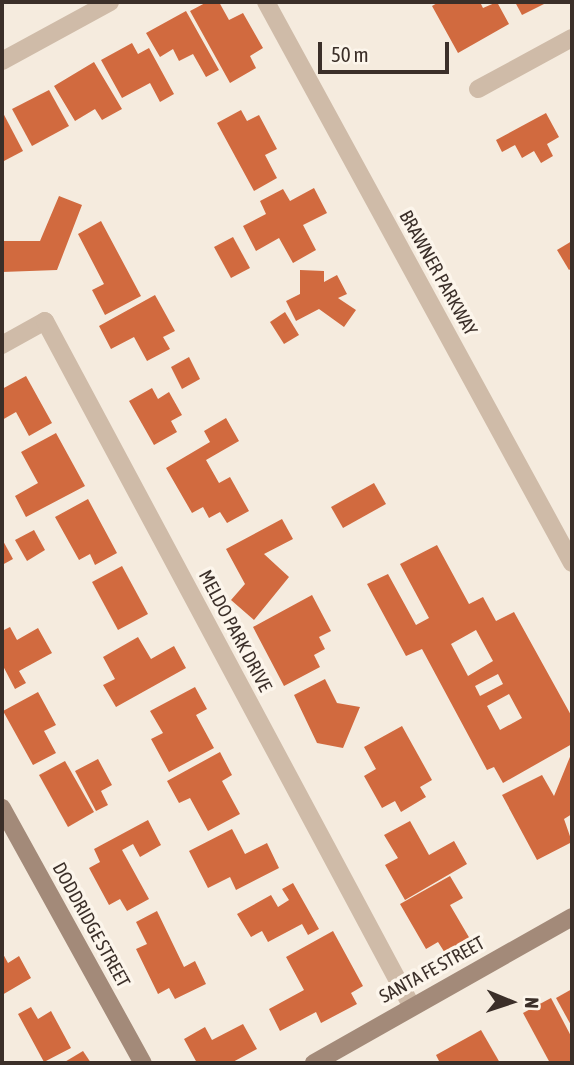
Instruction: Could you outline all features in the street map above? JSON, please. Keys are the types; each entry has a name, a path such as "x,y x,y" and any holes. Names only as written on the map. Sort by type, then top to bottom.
{"main road":[{"name":"DODDRIDGE STREET","path":"2,808 143,1063"},
{"name":"SANTA FE STREET","path":"314,1063 411,1005 572,916"}],"street":[{"path":"2,61 110,2"},
{"name":"BRAWNER PARKWAY","path":"267,2 572,564"},
{"path":"478,89 572,38"},
{"name":"MELDO PARK DRIVE","path":"2,345 45,321 411,1005"}],"building":[{"path":"207,2 219,2 229,20 243,13 263,48 250,56 256,68 230,83 190,11"},
{"path":"439,2 480,2 483,8 497,2 509,24 458,53 432,6"},
{"path":"515,2 548,2 522,15"},
{"path":"186,11 219,70 206,77 193,54 179,61 173,49 160,57 146,33"},
{"path":"132,43 138,54 149,48 174,94 160,102 150,83 122,98 101,60"},
{"path":"94,62 122,109 102,120 95,109 75,121 54,86"},
{"path":"49,90 69,126 32,146 12,109"},
{"path":"241,110 247,121 259,115 277,149 265,155 277,178 254,191 217,123"},
{"path":"2,111 23,151 2,162"},
{"path":"546,113 559,137 547,144 553,156 541,163 534,151 522,158 515,145 502,152 496,140"},
{"path":"314,188 327,213 303,225 316,250 293,263 279,238 256,251 243,226 266,214 260,201 283,189 290,201"},
{"path":"59,196 82,205 57,270 2,272 2,241 40,241"},
{"path":"101,221 141,296 105,315 92,290 104,284 78,234"},
{"path":"233,237 250,268 231,278 214,247"},
{"path":"572,241 572,268 569,270 557,250"},
{"path":"300,270 324,271 324,282 337,275 347,294 338,298 356,310 344,327 319,309 296,321 286,301 300,294"},
{"path":"155,295 175,331 163,337 170,349 147,361 134,337 111,349 99,326"},
{"path":"285,312 299,335 284,344 270,322"},
{"path":"189,357 200,379 182,389 171,367"},
{"path":"26,376 52,423 29,436 16,412 2,420 2,389"},
{"path":"152,388 158,399 169,392 182,415 171,421 177,432 154,445 129,401"},
{"path":"226,418 239,441 206,460 219,483 230,477 249,511 227,523 220,512 209,518 203,507 192,513 166,468 210,442 204,431"},
{"path":"56,433 85,486 26,517 15,496 38,483 21,452"},
{"path":"374,483 386,504 343,528 331,507"},
{"path":"88,499 117,553 95,565 90,554 79,560 55,517"},
{"path":"282,519 293,539 264,554 289,577 254,620 231,600 245,584 226,549"},
{"path":"34,530 45,550 27,561 15,540"},
{"path":"2,539 13,559 2,565"},
{"path":"437,545 469,604 483,597 496,621 514,612 572,717 572,744 503,783 494,767 487,770 422,649 406,656 367,584 388,574 416,625 429,618 400,564","holes":["476,630 493,661 468,676 451,644","498,674 503,684 480,696 475,686","509,694 522,718 500,730 487,706"]},
{"path":"122,566 148,614 118,630 92,582"},
{"path":"312,595 331,631 319,637 325,649 314,655 320,667 284,686 253,627"},
{"path":"10,627 17,640 38,628 52,653 19,671 26,683 15,689 2,664 2,631"},
{"path":"138,637 151,659 174,646 186,668 116,707 103,685 115,679 103,657"},
{"path":"325,679 337,703 360,707 343,748 317,743 294,695"},
{"path":"195,687 207,709 196,715 214,748 169,772 151,739 163,733 150,711"},
{"path":"38,692 56,725 44,731 56,753 33,765 3,711"},
{"path":"402,726 432,780 420,787 426,797 401,812 395,801 382,808 364,776 376,769 364,747"},
{"path":"220,752 232,775 222,781 240,814 208,831 190,798 179,803 167,781"},
{"path":"572,752 572,814 564,819 572,842 537,860 502,795 542,775 554,796"},
{"path":"98,759 112,785 101,791 108,805 96,811 75,771"},
{"path":"65,761 94,812 68,827 39,775"},
{"path":"148,820 161,845 140,857 133,844 122,850 149,899 127,911 120,899 109,905 89,868 100,862 94,849"},
{"path":"410,821 429,855 454,841 467,864 405,900 385,865 398,858 384,835"},
{"path":"232,829 245,854 267,843 279,868 236,890 230,877 208,888 189,851"},
{"path":"450,876 463,898 450,905 470,939 445,953 438,942 426,949 400,904"},
{"path":"293,883 319,929 308,935 302,924 268,942 262,931 251,937 237,914 271,895 278,907 289,900 282,889"},
{"path":"157,911 184,967 195,961 206,984 175,999 169,988 158,994 136,949 147,944 136,922"},
{"path":"333,931 363,986 351,993 357,1004 321,1023 316,1012 280,1031 269,1009 304,990 286,957"},
{"path":"2,952 8,963 19,956 31,978 2,995"},
{"path":"572,989 572,1027 556,998"},
{"path":"551,998 572,1038 572,1063 550,1063 523,1013"},
{"path":"31,1007 38,1019 51,1011 71,1048 44,1062 18,1014"},
{"path":"243,1024 257,1049 231,1063 197,1063 184,1039 205,1027 212,1040"},
{"path":"481,1030 500,1063 440,1063 436,1055"},
{"path":"83,1051 91,1063 63,1063"}]}
